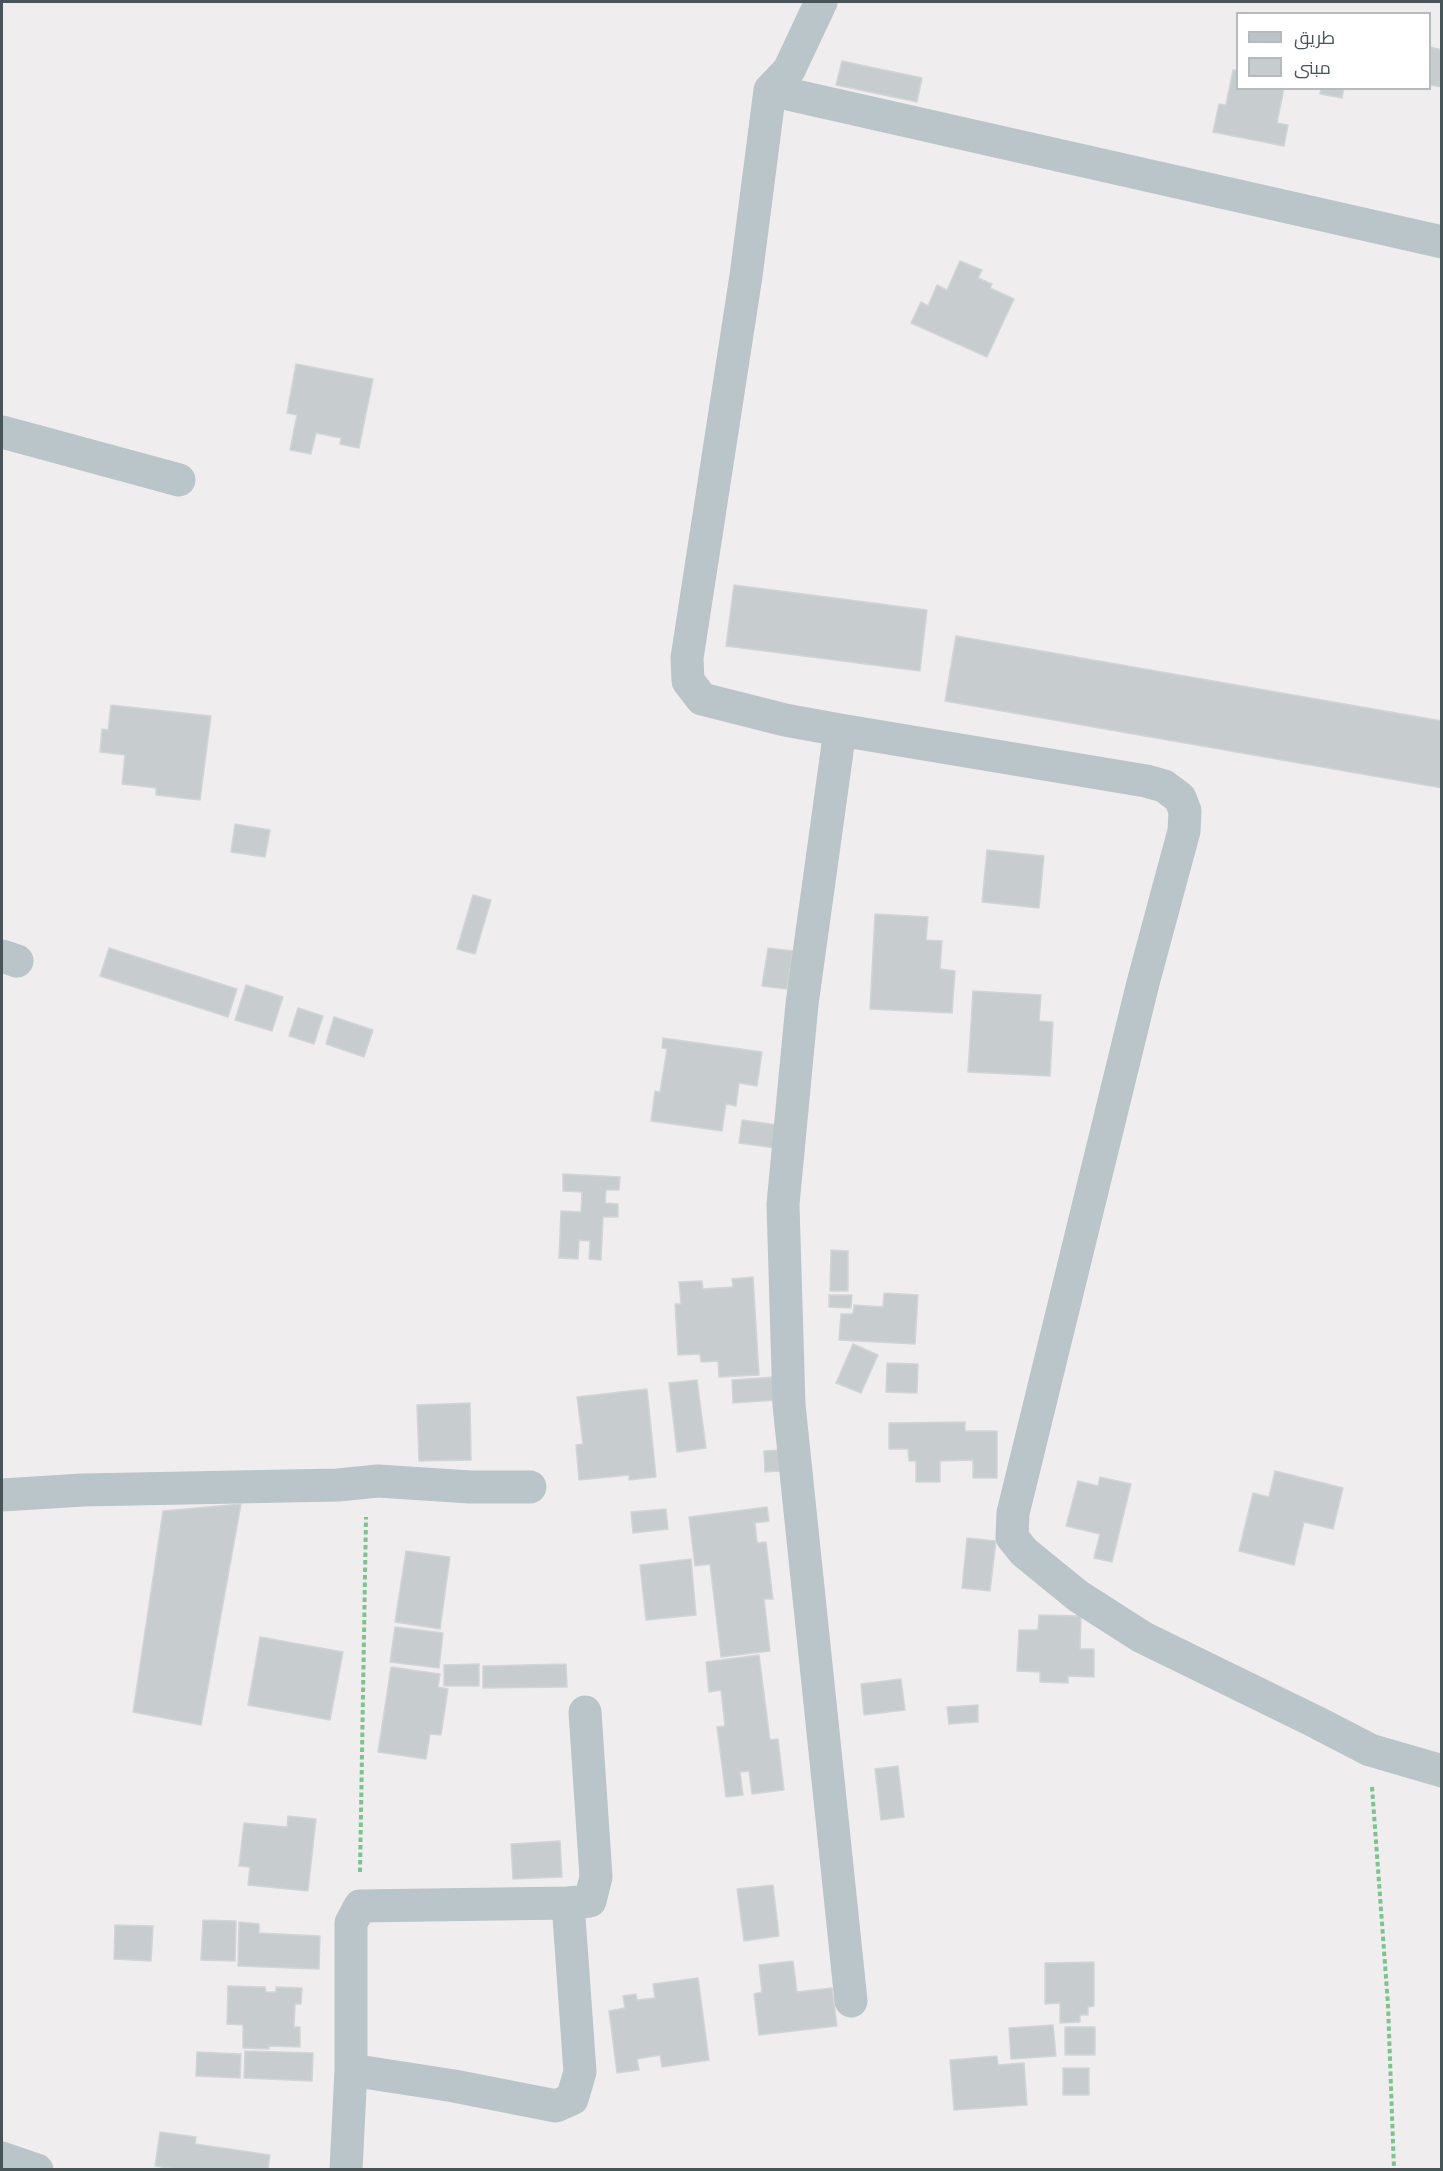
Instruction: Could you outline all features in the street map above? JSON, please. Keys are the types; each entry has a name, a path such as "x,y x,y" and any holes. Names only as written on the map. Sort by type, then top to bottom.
{"street":[{"path":"821,2 789,70 770,90 746,276 687,658 688,681 702,699 785,720 1146,782 1164,786 1180,798 1185,811 1184,831 1143,983 1013,1513 1012,1537 1024,1552 1078,1596 1142,1637 1370,1750 1442,1771"},
{"path":"770,90 1442,242"},
{"path":"2,432 179,480"},
{"path":"840,730 802,1004 783,1204 789,1405 851,2001"},
{"path":"2,1495 83,1490 338,1485 378,1481 470,1487 530,1487"},
{"path":"346,2169 351,2070 351,1923 360,1906 590,1901 596,1877 585,1712"},
{"path":"351,2070 454,2086 556,2106 572,2099 580,2072 567,1903"},
{"path":"2,2157 38,2169"}],"path":[{"path":"360,1906 367,1482"},
{"path":"1370,1750 1388,2005 1394,2169"}],"building":[{"path":"1431,47 1442,50 1442,87 1431,85"},
{"path":"842,61 922,78 917,102 836,85"},
{"path":"1233,70 1236,70 1236,90 1284,90 1277,123 1288,125 1284,146 1213,132 1219,104 1226,105"},
{"path":"1321,90 1344,90 1342,98 1320,94"},
{"path":"960,261 982,270 978,278 992,284 990,288 1014,299 987,357 911,323 921,302 928,306 937,285 947,290"},
{"path":"296,364 373,379 359,448 340,444 341,438 316,433 311,454 290,450 297,415 287,413"},
{"path":"734,585 927,610 920,671 726,646"},
{"path":"956,636 1442,721 1442,788 945,701"},
{"path":"111,705 211,716 200,800 156,795 156,788 122,784 125,755 100,752 102,729 108,730"},
{"path":"235,824 270,830 265,857 231,852"},
{"path":"987,850 1044,856 1039,908 982,902"},
{"path":"473,895 491,900 475,954 457,949"},
{"path":"875,914 928,917 926,940 942,941 940,969 955,971 952,1013 870,1009"},
{"path":"109,948 237,989 228,1017 100,976"},
{"path":"768,948 793,951 787,989 762,986"},
{"path":"246,985 283,997 272,1031 235,1020"},
{"path":"973,991 1041,995 1039,1021 1053,1022 1050,1076 968,1072"},
{"path":"298,1008 323,1016 314,1044 289,1036"},
{"path":"334,1017 373,1030 364,1057 326,1044"},
{"path":"663,1038 762,1052 757,1086 739,1083 736,1106 726,1104 722,1131 651,1121 655,1091 660,1092 667,1049 662,1048"},
{"path":"742,1120 778,1125 775,1148 739,1143"},
{"path":"563,1174 620,1177 619,1190 606,1190 605,1203 618,1204 618,1217 603,1217 601,1260 589,1259 590,1241 579,1240 578,1259 559,1258 561,1211 581,1212 582,1192 563,1191"},
{"path":"831,1250 848,1251 848,1291 830,1291"},
{"path":"753,1277 759,1375 719,1377 718,1361 701,1362 700,1354 678,1355 675,1304 681,1304 679,1282 702,1281 703,1289 733,1287 732,1279"},
{"path":"884,1293 918,1295 915,1344 839,1340 841,1314 853,1314 854,1305 883,1307"},
{"path":"829,1295 852,1295 851,1308 829,1307"},
{"path":"853,1344 878,1355 861,1393 836,1383"},
{"path":"887,1363 918,1364 917,1393 886,1392"},
{"path":"775,1377 777,1400 733,1403 732,1380"},
{"path":"697,1380 706,1448 677,1452 669,1383"},
{"path":"647,1389 656,1477 629,1480 629,1475 579,1480 576,1445 583,1444 577,1397"},
{"path":"470,1403 471,1460 419,1461 417,1405"},
{"path":"965,1422 965,1431 997,1431 997,1478 973,1478 973,1460 940,1461 940,1482 916,1482 916,1461 909,1461 908,1449 889,1449 889,1423"},
{"path":"781,1450 782,1471 765,1472 764,1451"},
{"path":"1275,1471 1343,1488 1333,1529 1304,1522 1294,1565 1239,1551 1253,1493 1269,1497"},
{"path":"1100,1477 1131,1484 1112,1562 1094,1558 1100,1534 1066,1526 1078,1481 1098,1486"},
{"path":"241,1504 201,1725 133,1712 163,1511"},
{"path":"767,1507 769,1521 755,1523 757,1543 766,1542 773,1599 764,1599 770,1651 721,1657 710,1564 695,1566 689,1517"},
{"path":"666,1509 668,1529 633,1533 631,1512"},
{"path":"967,1538 996,1541 990,1591 962,1588"},
{"path":"406,1551 450,1557 440,1629 395,1622"},
{"path":"691,1559 696,1615 646,1620 640,1565"},
{"path":"1039,1615 1081,1616 1080,1649 1094,1649 1094,1677 1068,1676 1068,1683 1040,1682 1040,1672 1017,1671 1019,1630 1038,1630"},
{"path":"395,1627 443,1633 439,1668 390,1662"},
{"path":"260,1637 343,1652 330,1720 248,1705"},
{"path":"759,1655 770,1740 778,1739 784,1790 752,1794 749,1771 740,1772 743,1795 726,1797 717,1727 725,1726 721,1690 709,1692 706,1662"},
{"path":"479,1664 479,1686 444,1686 444,1665"},
{"path":"566,1664 567,1687 483,1688 483,1666"},
{"path":"391,1667 440,1674 438,1687 448,1689 441,1735 430,1734 426,1759 378,1752"},
{"path":"901,1679 905,1710 864,1715 861,1684"},
{"path":"978,1705 978,1722 949,1724 947,1707"},
{"path":"898,1766 904,1817 881,1820 875,1769"},
{"path":"288,1816 316,1819 308,1891 248,1885 250,1867 239,1866 244,1823 287,1827"},
{"path":"560,1841 562,1877 513,1879 511,1844"},
{"path":"773,1885 779,1936 744,1941 737,1889"},
{"path":"203,1920 236,1921 235,1961 201,1960"},
{"path":"239,1922 259,1924 259,1933 320,1936 319,1969 238,1966"},
{"path":"115,1925 153,1926 151,1961 114,1959"},
{"path":"793,1961 797,1992 832,1988 837,2026 759,2035 754,1994 762,1992 759,1965"},
{"path":"1094,1962 1094,2006 1088,2007 1088,2015 1080,2015 1080,2022 1060,2023 1060,2003 1045,2004 1045,1963"},
{"path":"698,1978 709,2060 662,2067 660,2055 637,2059 639,2070 617,2073 609,2011 625,2008 623,1996 636,1994 637,2000 655,1998 653,1984"},
{"path":"228,1986 265,1987 266,1992 276,1992 276,1987 302,1988 301,2004 295,2004 294,2027 300,2027 300,2047 243,2048 243,2025 227,2024"},
{"path":"1053,2025 1056,2056 1011,2059 1009,2028"},
{"path":"1065,2027 1095,2027 1095,2055 1065,2055"},
{"path":"245,2051 313,2053 312,2081 244,2078"},
{"path":"197,2052 241,2054 240,2078 196,2076"},
{"path":"997,2056 998,2065 1024,2063 1027,2105 954,2110 950,2060"},
{"path":"1063,2068 1089,2068 1089,2095 1063,2095"},
{"path":"160,2132 196,2137 195,2144 270,2155 268,2170 182,2170 155,2166"}]}
